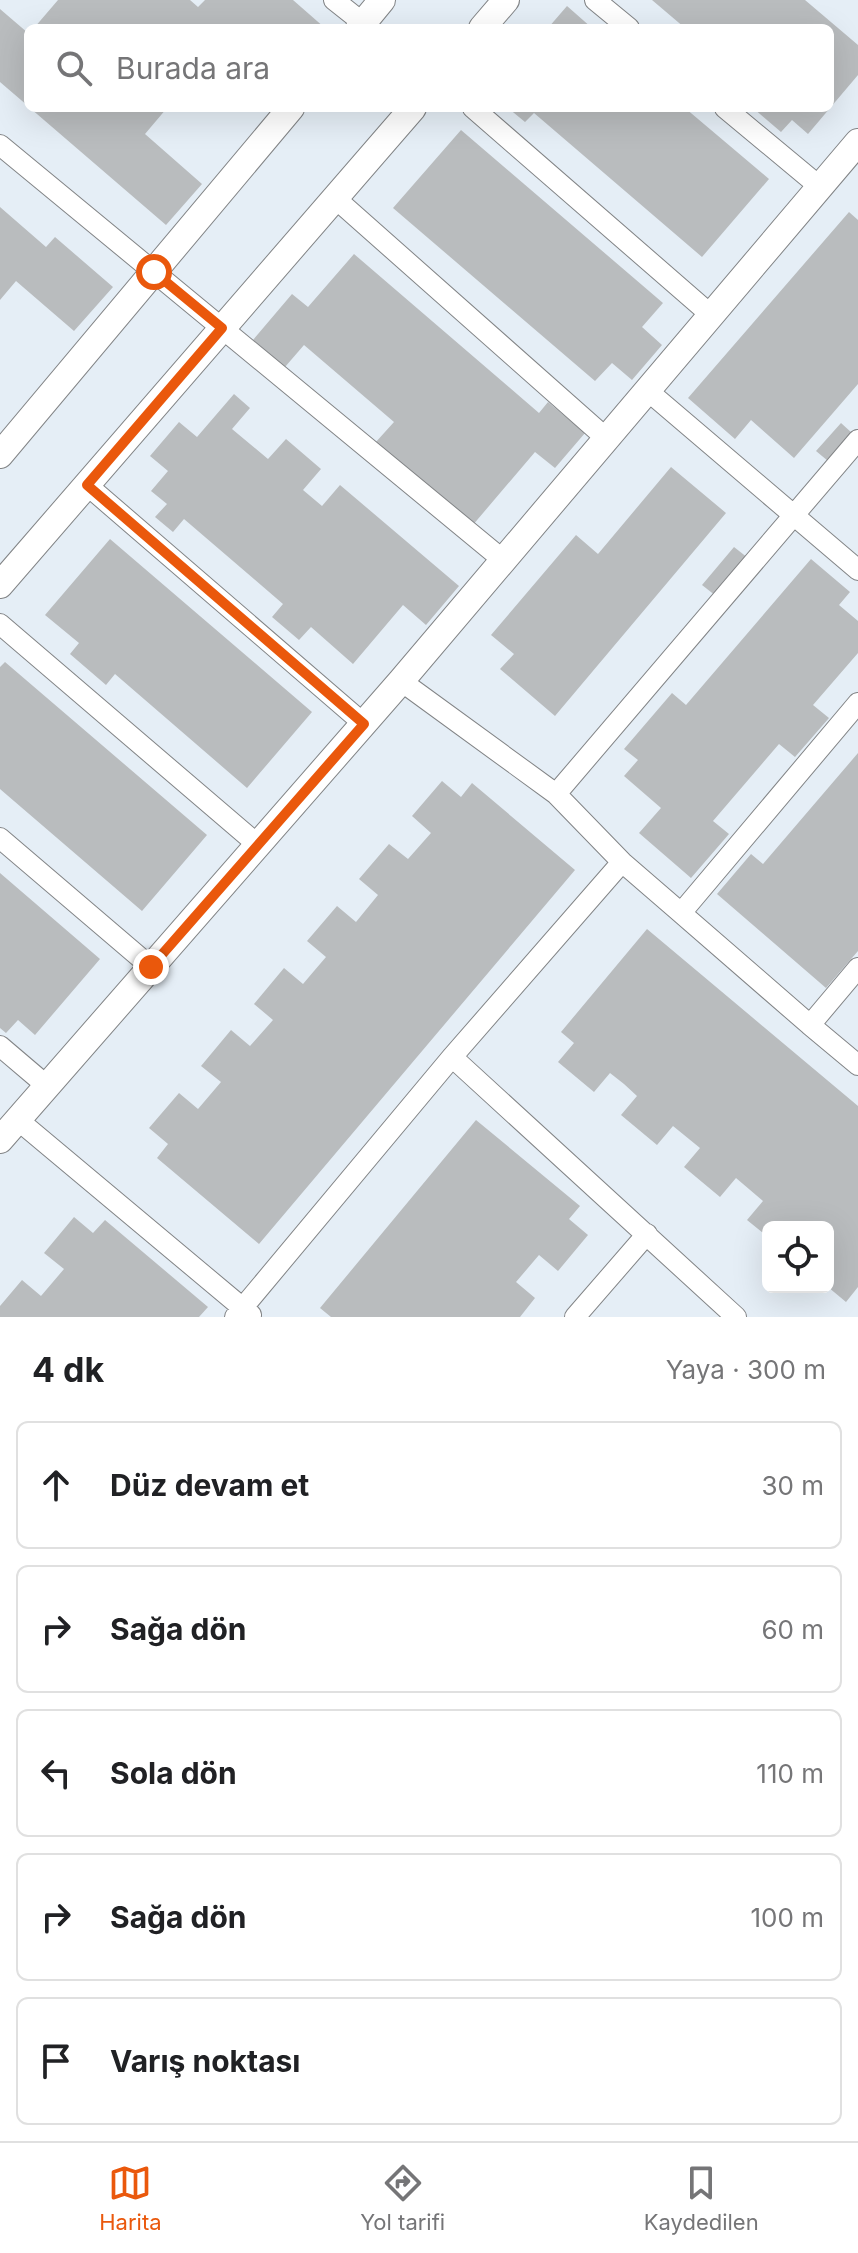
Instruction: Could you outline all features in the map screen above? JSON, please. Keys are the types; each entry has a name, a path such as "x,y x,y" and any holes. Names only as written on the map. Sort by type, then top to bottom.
{"street":[{"path":"334,0 359,24"},
{"path":"363,24 382,0"},
{"path":"485,24 506,0"},
{"path":"595,0 624,24"},
{"path":"0,455 288,112"},
{"path":"0,585 410,112"},
{"path":"478,112 711,315"},
{"path":"730,112 820,187"},
{"path":"0,1140 401,681 858,142"},
{"path":"0,145 503,560"},
{"path":"335,198 607,439"},
{"path":"648,391 858,570"},
{"path":"556,794 858,440"},
{"path":"87,485 364,724"},
{"path":"0,624 258,845"},
{"path":"401,681 556,794 622,862 858,1065"},
{"path":"681,913 858,703"},
{"path":"0,838 151,967"},
{"path":"18,1120 243,1314 452,1057 622,862"},
{"path":"810,1025 858,968"},
{"path":"0,1046 47,1086"},
{"path":"452,1057 736,1317"},
{"path":"575,1317 647,1234"}],"shaded area":[{"path":"0,0 858,0 858,1317 0,1317"}],"building":[{"path":"58,0 190,0 198,7 205,0 293,0 320,24 37,24"},
{"path":"652,0 805,0 833,24 680,24"},
{"path":"567,6 587,24 551,24"},
{"path":"0,9 24,30 24,103 0,82"},
{"path":"834,25 858,45 858,75 834,103"},
{"path":"35,112 164,112 145,134 202,184 166,225"},
{"path":"513,112 690,112 769,179 702,257 534,113 525,122"},
{"path":"758,112 827,112 808,134 792,120 781,132"},
{"path":"461,130 663,303 642,327 662,345 632,380 612,363 595,381 393,208"},
{"path":"0,207 46,247 55,237 113,287 74,331 16,281 0,300"},
{"path":"849,212 858,220 858,384 794,458 751,420 735,439 688,398"},
{"path":"354,254 539,413 548,402 585,433 555,468 535,452 472,526 375,443 394,422 304,345 285,367 253,340 292,294 308,307"},
{"path":"234,394 250,408 232,429 268,459 286,439 321,469 303,490 322,506 340,485 459,586 426,625 403,605 353,664 311,627 299,640 272,617 283,604 184,519 173,532 155,517 167,504 151,491 168,471 150,456 179,422 197,437"},
{"path":"841,423 852,433 828,461 816,451"},
{"path":"671,467 726,513 555,716 500,669 514,654 491,635 576,535 598,554"},
{"path":"110,539 312,712 247,788 115,674 106,685 70,654 79,643 45,615"},
{"path":"734,547 748,558 716,596 702,585"},
{"path":"811,559 850,592 839,605 858,621 858,653 813,705 829,718 795,757 779,744 713,821 729,834 691,878 639,833 661,808 624,776 638,760 624,749 672,693 686,705"},
{"path":"5,662 207,835 142,911 0,789 0,667"},
{"path":"858,753 858,951 826,988 717,894 751,854 763,864"},
{"path":"442,781 461,797 472,783 575,870 259,1244 157,1158 168,1144 149,1128 179,1093 198,1109 221,1082 201,1066 231,1030 250,1046 273,1020 254,1004 284,968 303,984 326,957 307,941 337,906 356,922 378,895 359,879 389,844 408,859 431,833 412,816"},
{"path":"0,873 100,959 35,1035 18,1020 6,1033 0,1028"},
{"path":"647,929 858,1106 858,1287 846,1302 834,1292 834,1221 762,1221 762,1232 747,1220 763,1201 736,1178 720,1197 684,1167 700,1148 673,1126 657,1145 621,1115 637,1096 624,1084 610,1073 594,1092 558,1062 574,1043 561,1032"},
{"path":"476,1120 580,1206 569,1219 588,1235 558,1271 539,1255 516,1282 535,1298 520,1317 331,1317 320,1308"},
{"path":"74,1217 93,1233 105,1220 208,1307 199,1317 0,1317 0,1306 22,1280 41,1296 64,1269 44,1253"}],"route":[{"path":"151,967 364,724 87,485 222,328 154,272"}]}
